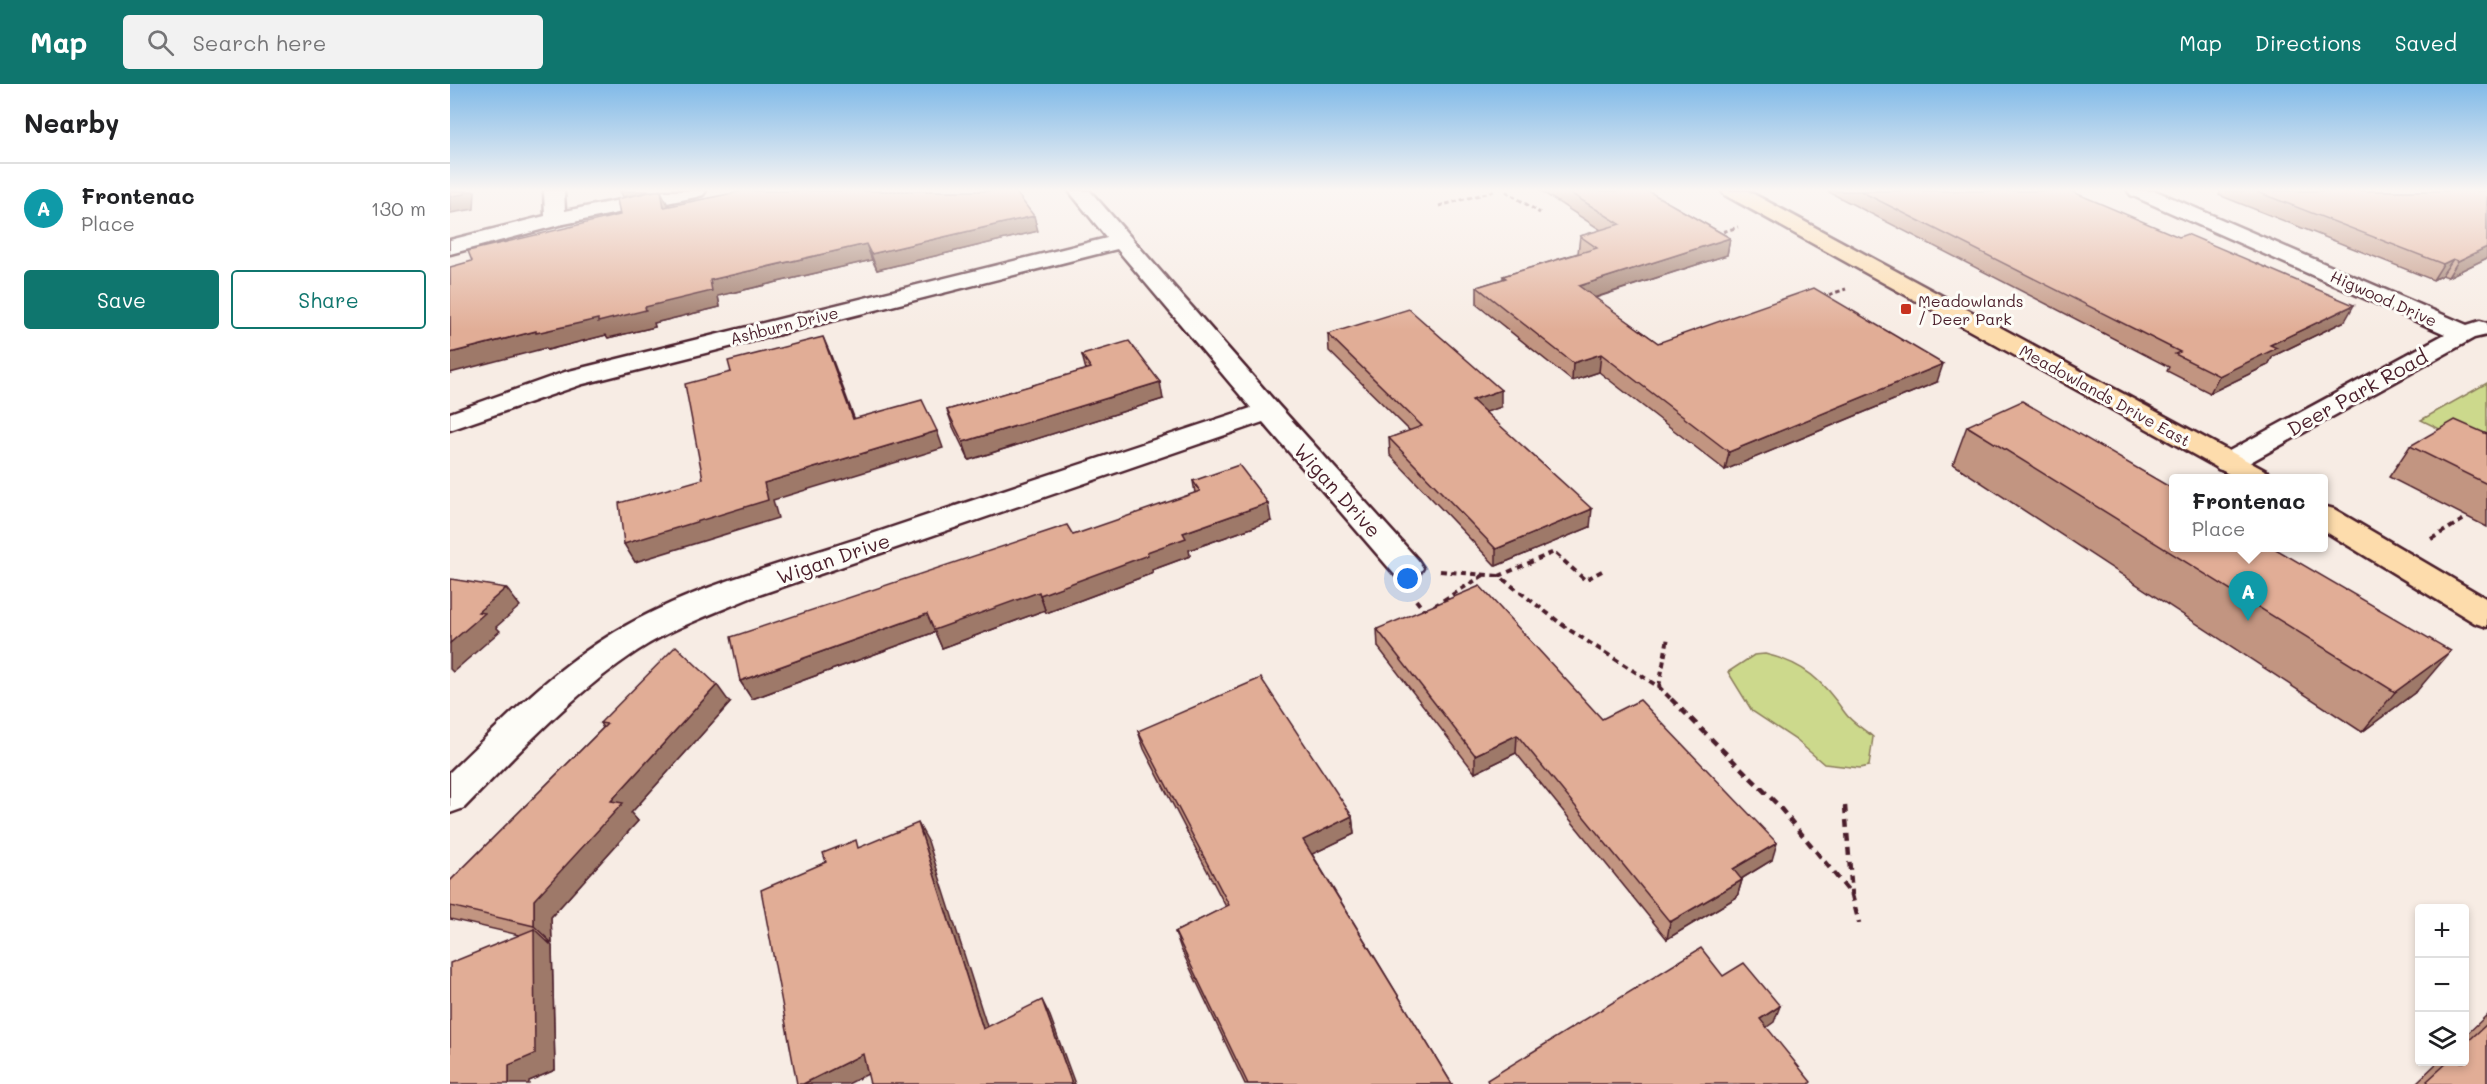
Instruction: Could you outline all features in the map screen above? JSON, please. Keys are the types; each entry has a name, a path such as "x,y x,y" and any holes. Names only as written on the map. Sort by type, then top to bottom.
{"main road":[{"name":"Meadowlands Drive East","path":"1817,238 2249,474"},
{"path":"2328,519 2487,615"}],"street":[{"path":"450,247 486,238"},
{"name":"Wigan Drive","path":"1118,238 1407,568"},
{"name":"Higwood Drive","path":"2251,238 2476,330"},
{"name":"Ashburn Drive","path":"450,422 574,378 1121,241"},
{"name":"Deer Park Road","path":"2228,463 2476,330"},
{"name":"Wigan Drive","path":"450,797 540,708 588,668 627,641 686,612 738,590 1268,411"}],"path":[{"path":"1819,298 1848,288"},
{"path":"2427,542 2466,518"},
{"path":"1499,576 1554,552 1585,580 1602,571"},
{"path":"1407,568 1499,576 1568,629 1659,687 1777,804 1852,895"},
{"path":"1425,611 1485,574"},
{"path":"1659,687 1668,637"},
{"path":"1845,806 1852,895 1859,923"}],"green space":[{"path":"2487,383 2487,452 2421,420"},
{"path":"1765,654 1802,668 1829,692 1851,720 1873,737 1869,766 1860,768 1824,764 1796,740 1752,711 1728,672 1754,655"}],"building":[{"path":"524,238 941,238 871,254 866,244 710,280 712,291 645,307 646,310 598,322 598,319 536,333 536,331 450,353 450,267 472,261 468,251"},
{"path":"1582,238 1730,238 1579,286 1658,343 1814,288 1943,364 1729,452 1601,354 1573,363 1477,287 1506,278 1503,276 1597,248"},
{"path":"1953,238 2196,238 2354,305 2270,345 2277,348 2219,376 2175,354 2180,352"},
{"path":"2375,238 2487,238 2487,247 2458,261 2453,259 2443,264"},
{"path":"1409,309 1501,390 1472,400 1592,509 1496,549 1389,438 1422,426 1328,334"},
{"path":"823,337 853,419 922,400 937,431 764,483 768,500 624,544 619,503 703,479 685,384 731,372 728,361"},
{"path":"1129,341 1160,382 963,442 947,410 1091,368 1082,355"},
{"path":"2022,401 2169,487 2169,552 1967,426"},
{"path":"2455,420 2487,434 2487,484 2410,446"},
{"path":"1239,465 1268,503 1183,533 1186,538 1147,552 1148,555 1040,595 1039,592 934,630 927,614 740,681 731,637 1067,525 1073,535 1200,491 1193,481"},
{"path":"2170,552 2281,552 2451,651 2395,692"},
{"path":"450,580 506,588 478,612 485,613 450,643"},
{"path":"1480,586 1602,719 1640,700 1777,843 1733,869 1742,880 1670,922 1517,735 1475,755 1377,629"},
{"path":"676,646 717,685 611,801 623,803 534,900 534,926 450,906 450,881 607,724 600,723"},
{"path":"1261,678 1352,816 1303,840 1452,1084 1248,1084 1175,932 1229,905 1138,731"},
{"path":"918,823 983,1029 1042,1000 1072,1084 870,1084 863,1054 803,1084 797,1084 761,890 826,862 823,853 856,840 858,848"},
{"path":"534,929 535,1054 509,1065 509,1084 450,1084 450,963"},
{"path":"1701,948 1723,976 1744,963 1780,1006 1760,1019 1811,1082 1809,1084 1489,1084 1487,1080"},
{"path":"2487,1024 2487,1084 2430,1084 2427,1081 2444,1066 2469,1066 2469,1040"}],"place":[{"name":"Meadowlands / Deer Park","path":"1906,309"},
{"name":"Frontenac","path":"2248,621"}]}
